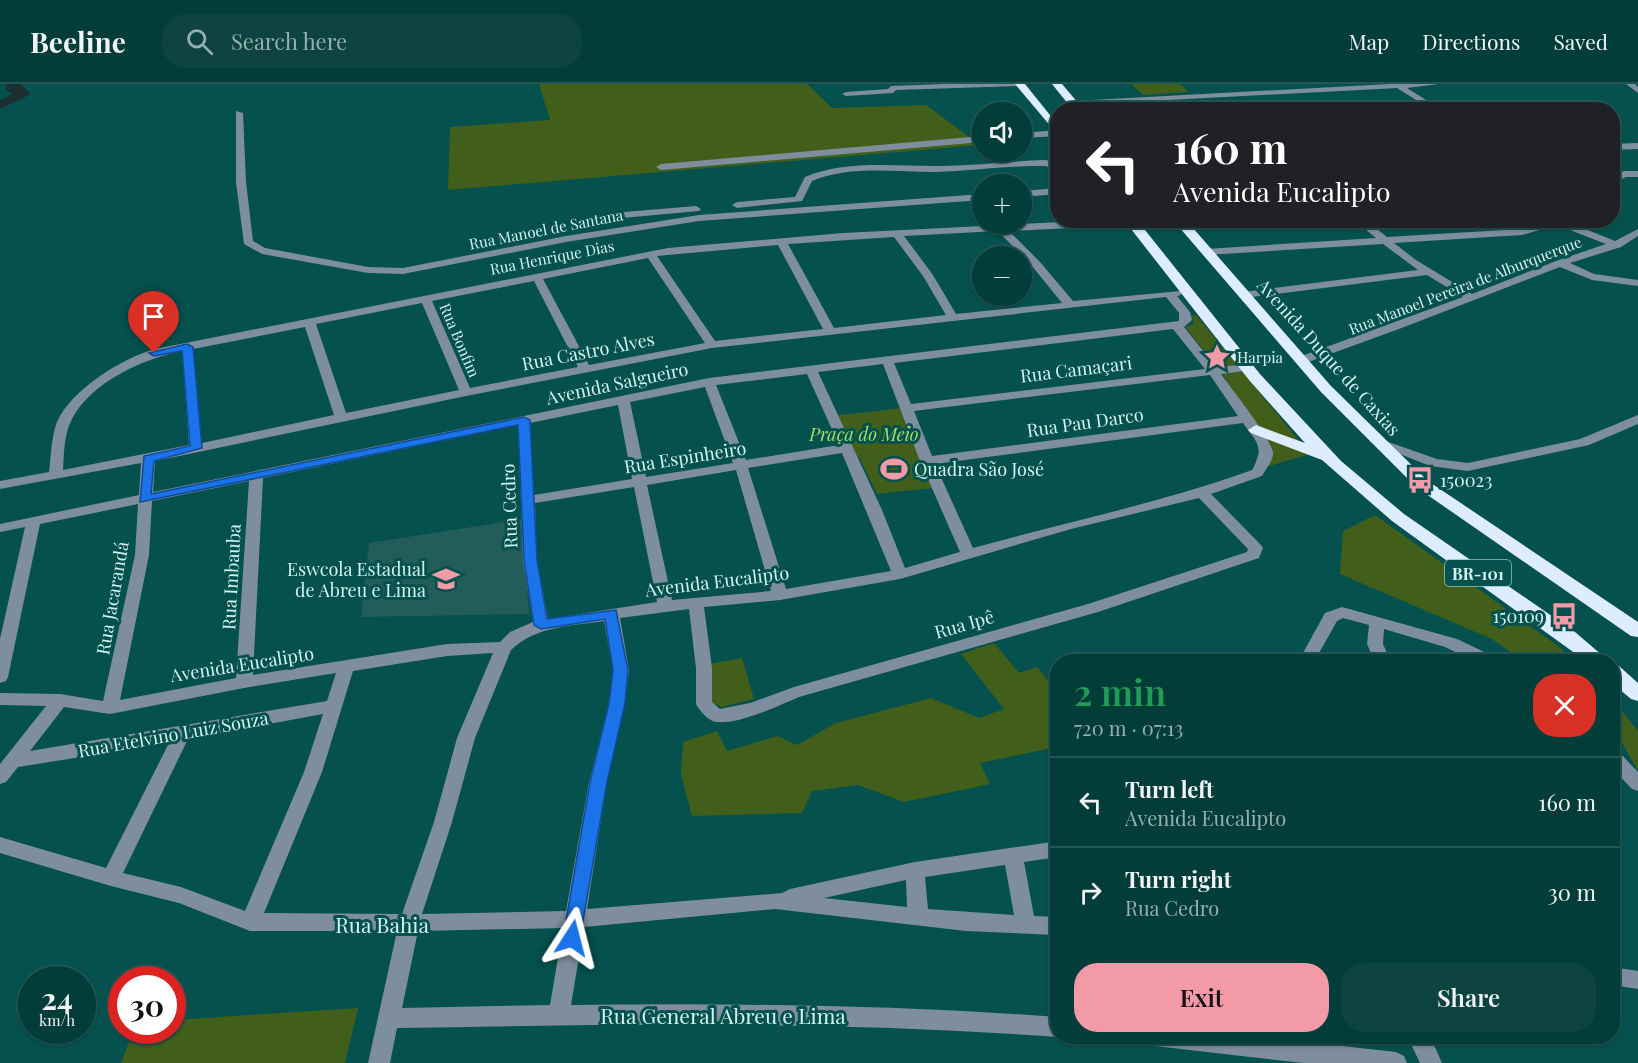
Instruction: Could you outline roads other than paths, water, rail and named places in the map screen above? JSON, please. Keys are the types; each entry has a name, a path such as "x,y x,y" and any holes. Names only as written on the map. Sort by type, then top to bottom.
{"highway":[{"path":"1020,84 1050,122"},
{"path":"1057,84 1073,102"},
{"name":"BR-101","path":"1137,228 1292,421 1327,456 1390,510 1590,654"},
{"name":"Avenida Duque de Caxias","path":"1186,228 1300,361 1374,441 1422,484 1638,631"},
{"path":"1252,424 1327,456"},
{"path":"1620,678 1638,694"}],"street":[{"path":"846,94 942,86 1020,84"},
{"path":"1311,84 1320,90"},
{"path":"1137,102 1436,84"},
{"path":"1630,84 1638,91"},
{"path":"942,86 949,96"},
{"path":"1399,86 1425,102"},
{"name":"Rua Manoel de Santana","path":"239,113 241,182 248,242 262,251 368,270 403,271 697,214 972,198"},
{"path":"1032,135 1050,133"},
{"path":"661,166 972,141"},
{"path":"1620,147 1638,146"},
{"path":"600,217 697,214 799,199 808,179 821,174 904,167 930,169 1050,164"},
{"path":"1620,176 1638,174"},
{"path":"1032,193 1050,192"},
{"name":"Rua Henrique Dias","path":"1032,228 1050,227"},
{"path":"1369,228 1428,272 1470,297"},
{"path":"1206,252 1522,232 1534,228"},
{"path":"1576,228 1620,243 1638,243"},
{"name":"Rua Henrique Dias","path":"55,475 62,427 76,405 134,359 650,254 725,244 781,240 972,231"},
{"name":"Rua Manoel Pereira de Alburquerque","path":"1300,361 1418,320 1470,297 1620,243 1638,232"},
{"path":"897,234 928,274 953,318"},
{"path":"1005,234 1036,264 1070,306"},
{"path":"781,240 830,332"},
{"path":"650,254 712,345"},
{"path":"1560,263 1592,277 1638,283"},
{"path":"1243,295 1428,272"},
{"path":"537,277 586,370"},
{"name":"Rua Castro Alves","path":"0,485 148,458 466,392 712,345 1189,292"},
{"path":"1169,294 1186,316 1183,324 1177,326"},
{"name":"Rua Bonfim","path":"426,299 466,392"},
{"path":"309,322 342,419"},
{"name":"Avenida Salgueiro","path":"0,528 710,382 1177,326"},
{"name":"Avenida Eucalipto","path":"0,699 60,700 110,708 244,682 447,650 504,647 527,630 541,625 665,606 780,595 900,574 968,553 1202,493 1257,473 1267,454 1266,446 1252,424 1177,326"},
{"path":"187,347 196,448"},
{"path":"887,360 908,408 927,461 968,553"},
{"name":"Rua Camaçari","path":"908,408 1248,367"},
{"path":"811,369 900,574"},
{"path":"710,382 741,466 780,595"},
{"path":"623,399 665,606"},
{"path":"1374,441 1435,463 1468,467 1584,442 1638,419"},
{"name":"Rua Cedro","path":"524,420 530,501 530,560 541,625"},
{"name":"Rua Pau Darco","path":"927,461 1252,424"},
{"name":"Rua Espinheiro","path":"530,501 846,448"},
{"name":"Rua Jacarandá","path":"110,708 142,555 148,458"},
{"name":"Rua Imbauba","path":"244,682 256,475"},
{"name":"Rua Ipê","path":"696,603 704,668 704,704 717,716 753,709 794,693 1093,608 1254,555 1256,548 1202,493"},
{"path":"0,677 33,522"},
{"path":"1310,654 1331,617 1336,613 1349,613 1451,643 1474,654"},
{"path":"559,1015 598,782 617,703 621,670 611,614"},
{"path":"1377,622 1375,644 1379,654"},
{"path":"379,1063 387,1018 410,924 443,822 466,738 504,647"},
{"path":"250,922 313,772 346,667"},
{"path":"0,777 60,700"},
{"name":"Rua Etelvino Luiz Souza","path":"12,761 182,734 334,706"},
{"path":"111,878 182,734"},
{"path":"1620,765 1638,784"},
{"name":"Rua Bahia","path":"0,845 111,878 181,895 250,922 410,924 575,919 775,901 915,870 1050,850"},
{"path":"1013,854 1026,926"},
{"path":"915,870 918,916"},
{"name":"Rua Bahia","path":"775,901 1026,926 1050,926"},
{"path":"1620,977 1638,980"},
{"name":"Rua General Abreu e Lima","path":"387,1018 559,1015 835,1015 965,1019 1050,1026"},
{"path":"1226,1044 1396,1063"},
{"path":"1422,1044 1431,1063"}],"waterway":[{"path":"0,105 24,94 11,87 13,84"}],"place":[{"name":"Harpia","path":"1217,357"},
{"name":"Quadra São José","path":"894,469"},
{"name":"150023","path":"1420,480"},
{"name":"Eswcola Estadual de Abreu e Lima","path":"446,579"},
{"name":"150109","path":"1564,616"}],"park label":[{"name":"Praça do Meio","path":"864,434"}]}
